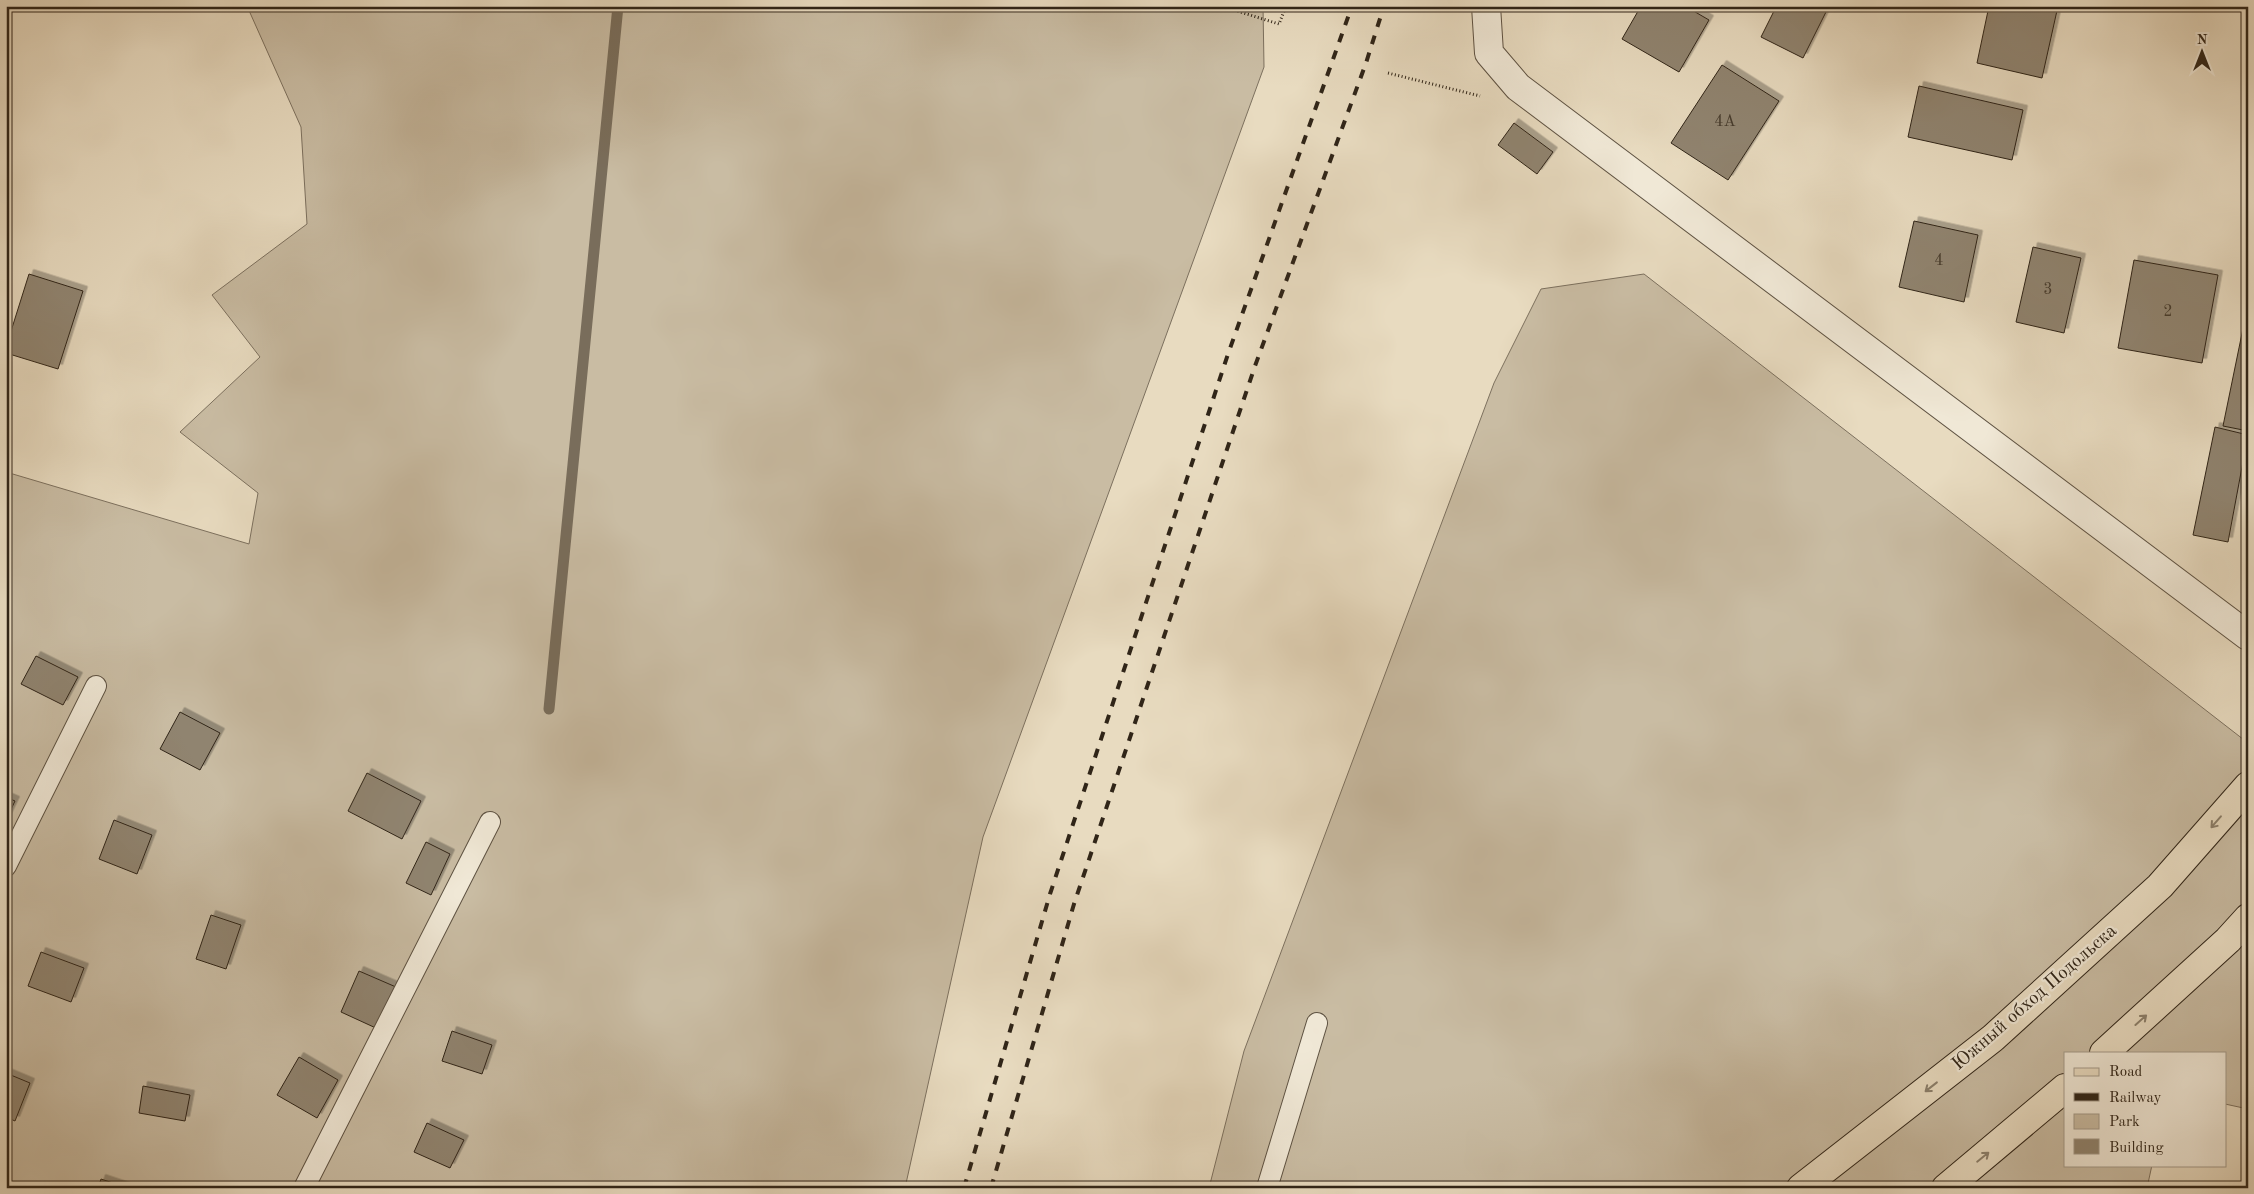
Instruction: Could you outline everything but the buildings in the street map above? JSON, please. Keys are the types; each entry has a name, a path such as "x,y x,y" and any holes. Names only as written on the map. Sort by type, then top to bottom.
{"main road":[{"name":"Южный обход Подольска","path":"1801,1188 1993,1038 2160,886 2248,786"},
{"path":"2105,1052 2228,940 2248,918"},
{"path":"1946,1188 2064,1089"}],"street":[{"path":"1486,6 1489,53 1518,87 2248,636"}],"lane":[{"path":"6,866 96,686"},
{"path":"304,1188 490,822"},
{"path":"1267,1188 1317,1023"}],"path":[{"path":"1221,6 1279,24 1286,6"}],"green space":[{"path":"247,6 1263,6 1264,67 983,837 905,1188 6,1188 6,472 249,544 258,493 180,432 260,357 212,295 307,224 301,127"},
{"path":"1644,274 2248,743 2248,1109 2226,1104 2226,1052 2064,1052 2064,1166 2152,1166 2147,1188 1209,1188 1244,1051 1494,383 1541,289"}],"waterway":[{"path":"549,709 618,6"}],"railway":[{"path":"964,1188 1050,894 1228,354 1352,6"},
{"path":"991,1188 1074,904 1255,366 1366,63 1384,6"}]}
